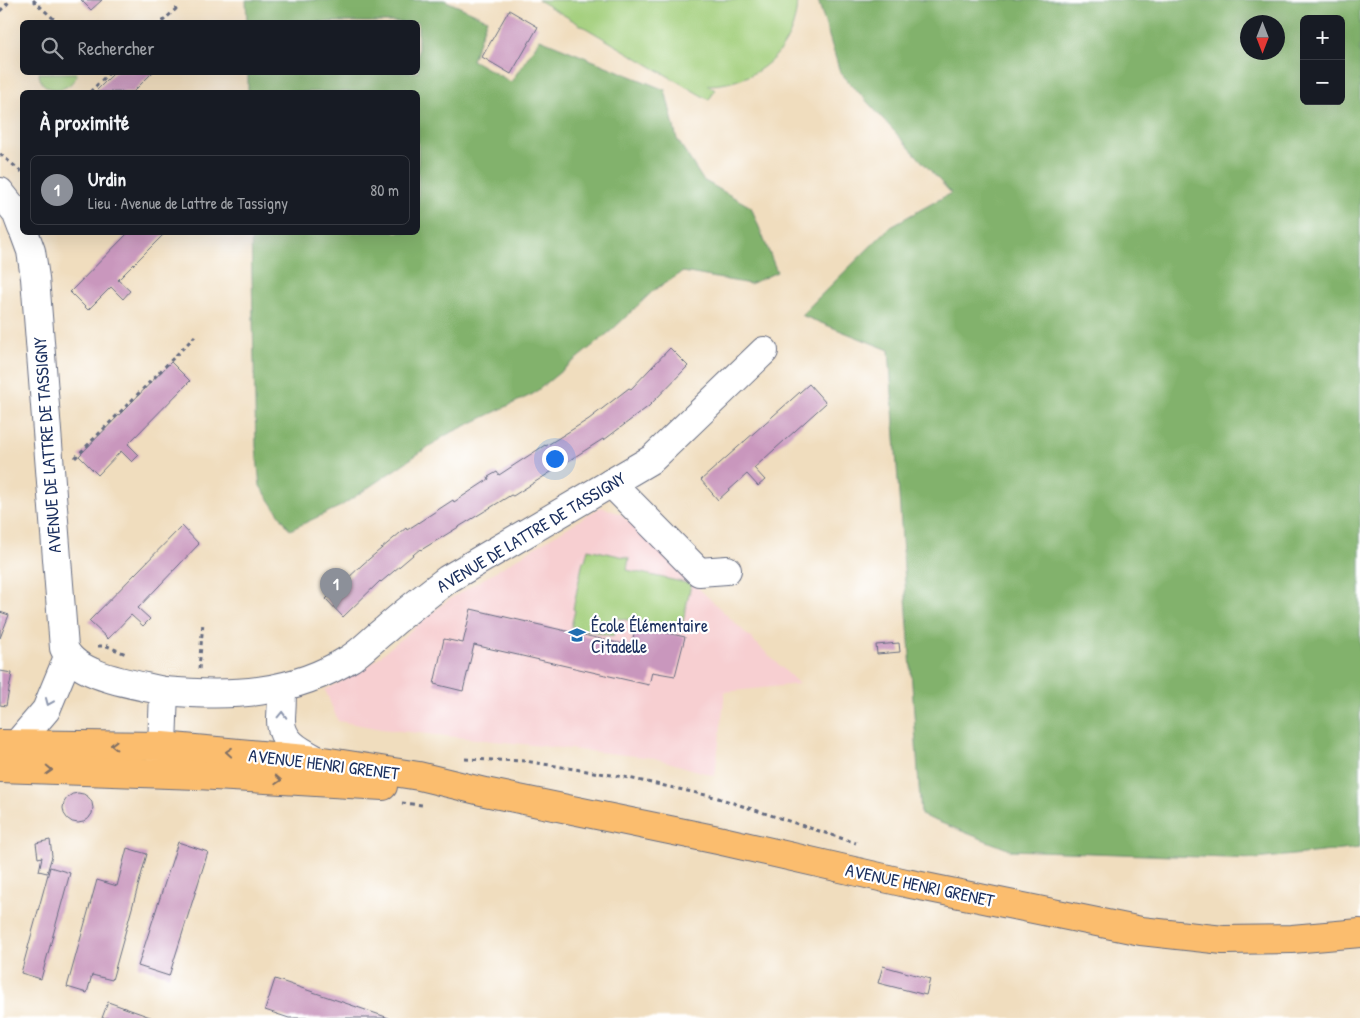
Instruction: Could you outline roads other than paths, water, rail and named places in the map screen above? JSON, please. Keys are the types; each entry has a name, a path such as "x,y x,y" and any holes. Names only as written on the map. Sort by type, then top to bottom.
{"main road":[{"name":"AVENUE HENRI GRENET","path":"8,744 162,746 317,760 420,776 484,792 718,840 906,883 1141,931 1223,940 1292,940 1360,933"},
{"name":"AVENUE HENRI GRENET","path":"0,768 484,792"}],"street":[{"path":"0,192 16,212 20,223"},
{"name":"AVENUE DE LATTRE DE TASSIGNY","path":"8,744 46,710 66,653 49,468 35,278 31,251 25,235"},
{"name":"AVENUE DE LATTRE DE TASSIGNY","path":"66,653 101,676 164,691 198,694 250,693 281,688 326,672 352,657 417,602 448,579 652,459 764,351"},
{"path":"611,483 699,572 727,570"},
{"path":"281,688 283,698 282,725 287,741 317,760"},
{"path":"159,775 164,691"}],"place":[{"name":"Urdin","path":"336,609"},
{"name":"École Élémentaire Citadelle","path":"577,635"}]}
